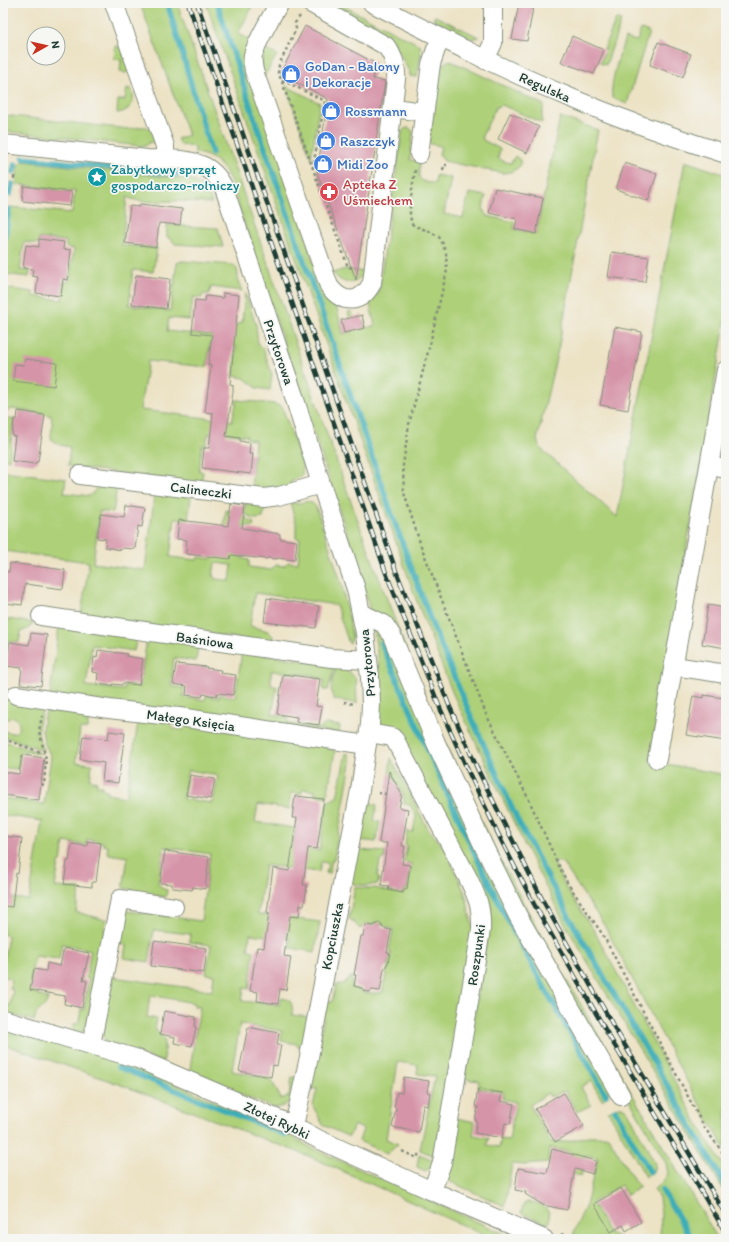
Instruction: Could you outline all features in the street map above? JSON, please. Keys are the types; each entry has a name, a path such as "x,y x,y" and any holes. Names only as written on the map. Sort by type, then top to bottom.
{"street":[{"path":"114,3 165,146 165,159"},
{"path":"280,3 275,9 254,53 253,64 259,88 329,286 339,296 350,299 359,298 368,290 372,283 374,271 393,108 396,70 394,59 386,46 306,8"},
{"name":"Regulska","path":"372,3 485,60 570,98 726,154"},
{"path":"485,60 493,43 494,3"},
{"path":"419,154 432,64 436,49 442,38"},
{"path":"393,108 424,112"},
{"name":"Przytorowa","path":"3,144 146,159 190,161 201,164 213,172 222,183 293,393 356,589 361,613 370,678 371,704 368,739"},
{"path":"657,759 674,666 718,468 726,370"},
{"name":"Calineczki","path":"80,475 264,498 279,496 321,484"},
{"path":"361,613 384,624 389,629 436,743 518,916 621,1096"},
{"name":"Baśniowa","path":"42,616 330,658 368,660"},
{"path":"674,666 726,674"},
{"name":"Małego Księcia","path":"16,696 109,709 368,739"},
{"name":"Roszpunki","path":"368,739 392,737 395,740 467,876 477,896 480,907 481,930 451,1112 440,1170 432,1191"},
{"name":"Kopciuszka","path":"294,1126 340,895 368,739"},
{"path":"91,1045 120,899 174,907"},
{"name":"Złotej Rybki","path":"3,1019 138,1059 294,1126 318,1139 432,1191 544,1239"}],"path":[{"path":"306,8 296,24 296,29 278,65 278,73 348,267 374,271"},
{"path":"281,79 325,101 313,169"},
{"path":"419,154 413,177 410,216 412,224 429,231 438,237 443,244 446,253 447,270 429,348 409,424 403,465 404,494 421,546 486,714 529,800 558,864 568,884 603,935 704,1127 726,1157"},
{"path":"443,170 444,165 447,165"},
{"path":"14,179 14,175 17,175"},
{"path":"41,784 44,784 46,766 45,754 39,732 41,717 44,712"},
{"path":"3,739 43,752 45,754"},
{"path":"402,1151 417,1158 419,1154"}],"green space":[{"path":"140,3 177,3 362,533 436,723 470,799 514,886 545,942 629,1089 718,1239 660,1239 661,1214 659,1198 654,1189 662,1183 668,1174 666,1163 517,904 370,610 355,557 231,182 221,166 214,160 195,153 195,147 181,145 177,139 188,135"},
{"path":"206,3 254,3 238,34 251,40 319,284 328,301 337,309 343,334 353,331 348,312 352,312 355,322 364,321 366,328 375,326 370,304 379,290 402,132 405,129 409,128 413,132 410,160 419,161 419,177 430,183 435,183 436,175 451,178 444,214 463,218 469,193 486,196 484,209 487,216 515,222 514,229 536,234 560,117 598,130 559,345 537,440 540,448 617,517 685,161 726,175 726,317 650,761 726,775 726,1150 671,1052 604,925 562,862 553,861 566,888 595,932 696,1121 726,1168 726,1194 565,924 524,844 453,694 416,599"},
{"path":"327,3 337,3 420,45 421,54 417,77 410,76 410,73 391,37"},
{"path":"435,16 479,37 473,39 470,38 433,19"},
{"path":"616,19 621,21 606,65 600,63"},
{"path":"641,29 649,32 627,104 612,98 612,83 625,38 637,41"},
{"path":"115,46 122,48 129,70 126,73 120,72 121,60 114,59"},
{"path":"265,49 277,55 264,77 262,60"},
{"path":"449,60 544,105 542,123 502,105 496,107 482,136 483,140 500,149 498,158 505,162 511,163 515,156 520,160 520,166 514,170 507,173 502,173 444,161 439,154 441,146 430,144 429,142 439,70 443,64"},
{"path":"286,86 320,103 311,158"},
{"path":"127,88 131,89 133,93 133,102 126,111 117,113 118,100 125,100"},
{"path":"3,115 129,129 148,127 152,132 155,143 150,142 146,146 141,146 3,131"},
{"path":"22,161 188,179 200,185 206,191 212,203 184,201 147,202 127,197 122,245 157,248 153,272 133,270 129,305 170,311 177,263 182,261 233,265 236,267 238,274 237,278 242,291 211,287 209,294 203,294 202,298 193,297 190,320 169,318 167,331 212,336 214,322 237,325 238,323 242,323 245,293 256,325 259,346 263,348 272,374 270,390 257,388 244,378 234,376 236,346 210,343 207,367 148,361 140,409 232,421 237,400 274,404 282,407 303,467 302,474 298,478 292,480 288,487 267,492 251,490 255,440 247,439 247,436 220,433 220,435 208,434 206,445 202,445 199,471 203,472 201,484 68,466 70,447 55,443 52,440 51,416 13,409 6,413 7,419 14,419 9,460 3,458 3,288 33,292 33,296 62,300 64,282 69,282 74,249 66,247 66,241 39,238 38,244 24,242 20,270 30,271 29,277 3,274 4,208 10,207 72,213 75,190 72,192 16,184 18,165"},
{"path":"167,225 218,228 223,247 175,244 167,237"},
{"path":"345,269 365,272 357,281 350,283 341,280 333,273"},
{"path":"3,471 66,479 64,493 90,496 100,484 117,486 113,513 100,511 93,563 145,570 155,491 191,496 188,520 175,518 170,557 197,560 198,557 211,559 213,548 221,549 226,510 242,513 254,524 253,527 244,526 242,558 249,560 249,567 271,570 276,565 284,566 288,562 298,563 300,539 296,538 296,523 290,502 296,504 309,502 314,504 316,507 341,582 350,623 352,636 351,642 349,644 336,605 255,593 250,626 268,631 273,636 272,643 81,615 89,562 3,551","holes":["215,563 232,565 230,581 216,579 213,577"]},
{"path":"246,503 265,507 263,518 250,518 244,512"},
{"path":"3,618 33,623 29,628 21,632 19,642 3,641"},
{"path":"373,625 381,628 611,1087 607,1096 602,1100 591,1081 581,1087 591,1105 577,1112 565,1091 550,1097 548,1093 530,1105 551,1142 564,1142 588,1136 608,1136 635,1182 640,1187 627,1195 621,1185 592,1203 609,1233 623,1239 586,1239 573,1234 586,1205 598,1158 585,1155 581,1176 567,1173 571,1152 549,1148 548,1163 525,1165 512,1164 505,1206 444,1179 456,1118 475,1122 473,1135 489,1138 487,1145 499,1147 501,1139 509,1140 516,1102 502,1099 504,1092 478,1088 479,1081 464,1079 491,907 459,848 383,727 378,723 380,703 379,665"},
{"path":"59,626 137,637 134,651 92,645 86,686 124,690 125,685 140,687 147,638 198,646 196,661 174,658 171,686 184,688 183,697 205,700 206,696 219,698 219,695 235,697 242,652 335,665 328,690 324,690 323,688 324,679 314,677 313,675 271,671 271,685 277,687 272,714 288,717 288,723 320,728 326,724 340,726 339,733 50,695"},
{"path":"337,665 348,671 356,679 357,703 335,700 331,687"},
{"path":"3,701 45,705 38,728 39,739 43,750 3,736 3,730 11,733 16,732 19,729 18,720 14,718 9,718 3,723"},
{"path":"49,706 90,711 87,729 80,729 76,762 92,764 90,780 97,782 97,786 102,786 102,789 107,790 107,794 126,797 139,717 169,722 173,729 183,730 188,725 321,745 335,751 327,797 315,795 315,791 303,789 301,794 292,792 289,809 258,804 255,822 295,828 293,848 319,851 327,802 337,797 346,753 349,754 351,763 334,859 332,860 329,874 326,873 328,863 321,862 319,872 265,865 258,914 320,922 315,952 290,948 291,939 250,934 248,950 254,951 249,989 244,988 242,1001 279,1005 281,998 290,1001 292,1015 309,1017 303,1046 297,1046 297,1044 281,1041 282,1031 240,1024 232,1071 271,1079 281,1099 289,1096 292,1077 297,1078 292,1098 285,1105 274,1108 188,1073 200,1007 194,1006 194,1003 150,995 147,1017 157,1019 155,1029 164,1039 163,1062 106,1042 101,1033 113,977 212,991 214,975 206,974 211,945 189,942 190,934 154,930 149,962 124,958 126,945 119,943 125,912 127,911 201,921 210,854 164,847 158,884 167,890 166,897 135,892 135,890 123,888 128,857 109,854 107,852 108,846 103,845 103,842 87,839 86,845 64,842 55,887 80,889 76,912 106,920 107,918 86,1029 78,1034 74,1033 73,1025 79,1022 81,1009 84,1010 89,979 86,978 91,950 62,944 59,959 35,956 31,977 32,988 40,996 48,998 46,1004 36,1014 34,1021 3,1012 3,1004 10,1006 13,989 10,989 11,978 3,977 3,966 8,936 3,934 3,897 29,900 42,821 3,815 3,798 44,804 51,757 44,742 42,730 44,717","holes":["188,770 218,775 213,803 183,799"]},
{"path":"3,741 39,752 39,754 21,751 18,769 3,768"},
{"path":"391,758 428,829 444,847 465,893 474,932 435,1156 420,1150 435,1076 417,1074 418,1065 398,1062 386,1139 398,1144 387,1154 359,1141 363,1129 354,1125 349,1137 323,1125 313,1106 317,1089 310,1088 327,1001 332,1002 336,985 343,984 352,976 352,988 360,990 363,993 382,993 391,952 389,951 393,929 386,927 383,924 375,923 372,925 365,923 360,929 353,921 349,919 355,887 370,889 375,888 403,894 405,889 407,890 412,864 404,862 407,846 405,845 407,831 413,832 416,816 410,805 404,804 404,796 394,777 389,776"},
{"path":"364,801 377,805 374,821 380,822 376,842 359,840"},
{"path":"358,850 385,852 384,859 380,862 377,877 379,878 378,884 366,886 349,883 354,852"},
{"path":"3,1026 126,1063 288,1133 290,1136 314,1149 516,1239 493,1239 311,1157 116,1083 3,1044"},
{"path":"622,1107 628,1111 655,1164 653,1173 646,1177 608,1111"},
{"path":"419,1154 436,1161 431,1168 425,1171 417,1167"},
{"path":"528,1202 537,1203 548,1210 549,1224 521,1213 524,1204"}],"building":[{"path":"519,3 534,3 527,41 512,39"},
{"path":"305,26 375,63 373,79 385,81 356,280 317,173 328,99 280,74"},
{"path":"572,36 604,50 594,74 561,62"},
{"path":"658,42 691,54 683,77 650,65"},
{"path":"510,113 539,127 527,153 498,139"},
{"path":"625,163 657,174 648,201 616,189"},
{"path":"24,186 72,192 70,206 22,201"},
{"path":"495,188 543,198 536,234 515,229 517,219 489,213"},
{"path":"140,204 182,209 180,225 159,223 156,247 125,243 130,206 139,207"},
{"path":"39,239 64,242 63,249 71,250 68,280 63,279 61,296 36,293 38,277 32,276 33,269 23,268 26,245 39,247"},
{"path":"612,252 649,257 645,282 608,277"},
{"path":"136,275 170,279 166,309 132,304"},
{"path":"223,293 239,295 230,384 233,385 233,392 226,436 240,438 240,441 250,443 249,454 253,454 251,474 202,468 204,448 209,448 213,413 205,412 211,365 208,366 212,335 192,333 195,300 205,301 206,296 223,298"},
{"path":"362,315 365,328 344,333 341,320"},
{"path":"615,327 642,332 628,410 600,405"},
{"path":"25,359 57,363 54,386 13,381 15,364 24,365"},
{"path":"18,411 45,415 38,462 35,464 12,461 15,436 12,436 14,419 17,419"},
{"path":"231,504 245,506 242,528 280,534 280,539 297,541 295,560 277,558 266,559 231,555 230,559 186,554 187,540 177,539 179,520 228,526"},
{"path":"126,505 145,508 142,527 138,526 135,549 122,548 121,550 105,547 106,539 97,538 101,514 124,517"},
{"path":"10,563 65,570 63,589 25,584 22,605 5,603 6,595 3,595 3,571 9,572"},
{"path":"267,598 319,606 316,628 264,622"},
{"path":"708,605 726,608 726,648 702,644"},
{"path":"31,633 47,635 41,686 20,684 22,668 6,666 10,642 29,645"},
{"path":"98,650 127,654 126,656 143,659 139,685 123,683 122,685 113,684 112,686 97,684 98,673 92,672 94,657 97,658"},
{"path":"176,664 207,667 206,668 221,670 220,673 236,675 233,695 217,693 217,696 203,694 202,697 186,695 187,686 173,684"},
{"path":"283,674 320,679 316,706 322,707 319,725 296,722 297,717 277,714"},
{"path":"704,695 724,698 723,701 726,702 726,741 686,735 693,696 704,698"},
{"path":"109,731 125,733 118,783 102,781 104,763 80,759 83,736 108,739"},
{"path":"22,755 44,758 39,800 3,795 5,772 19,774"},
{"path":"389,771 402,795 399,808 408,809 402,846 405,846 402,864 410,865 407,889 404,889 403,893 388,890 389,886 381,885 387,843 379,843"},
{"path":"190,775 215,779 211,799 186,795"},
{"path":"295,796 324,799 317,849 308,848 303,885 307,885 304,906 300,905 299,917 290,916 284,956 291,957 286,990 280,989 278,1004 257,1001 258,992 250,991 257,947 264,948 273,868 289,871 297,818 292,818"},
{"path":"3,836 22,838 18,874 16,873 12,907 3,906"},
{"path":"87,841 101,843 96,882 92,882 92,887 64,884 67,861 69,861 72,844 87,846"},
{"path":"165,851 209,857 205,889 193,887 192,890 172,888 172,884 160,883"},
{"path":"380,922 383,928 391,930 387,952 390,953 388,963 384,969 380,991 372,990 369,992 354,986 356,975 354,975 361,936 363,936 365,925 373,926"},
{"path":"154,941 207,948 204,973 151,966"},
{"path":"64,948 89,953 83,980 87,981 82,1008 64,1004 65,996 30,990 34,969 46,971 47,963 60,966"},
{"path":"164,1011 196,1017 196,1027 192,1046 174,1043 175,1037 160,1034"},
{"path":"248,1027 279,1033 277,1045 281,1045 277,1066 273,1065 271,1077 239,1071"},
{"path":"404,1077 429,1081 427,1092 430,1093 428,1106 423,1105 419,1132 392,1127 396,1108 394,1107 397,1092 402,1093"},
{"path":"478,1089 502,1093 500,1101 514,1104 510,1124 505,1123 502,1138 475,1133 477,1121 475,1120 478,1107 475,1106"},
{"path":"564,1093 584,1126 555,1142 535,1109"},
{"path":"552,1149 596,1161 593,1174 575,1169 567,1210 543,1205 525,1194 526,1192 515,1190 518,1168 547,1173"},
{"path":"621,1188 641,1222 626,1231 623,1225 611,1232 594,1204"}],"waterway":[{"path":"167,3 212,153"},
{"path":"217,3 252,111 392,515 434,629 470,714 517,819 569,917 726,1186"},
{"path":"23,158 177,174"},
{"path":"13,172 15,164"},
{"path":"10,194 12,184"},
{"path":"3,250 9,209"},
{"path":"381,643 448,795 490,885 532,965 606,1095"},
{"path":"118,1067 286,1135"},
{"path":"615,1110 650,1172"},
{"path":"662,1190 692,1239"}],"railway":[{"path":"188,3 386,573 440,708 502,842 534,904 606,1031 726,1233"},
{"path":"197,3 396,571 449,705 478,770 543,901 614,1027 726,1215"}],"place":[{"name":"GoDan - Balony i Dekoracje","path":"291,74"},
{"name":"Rossmann","path":"331,111"},
{"name":"Raszczyk","path":"326,141"},
{"name":"Midi Zoo","path":"323,164"},
{"name":"Zabytkowy sprzęt gospodarczo-rolniczy","path":"97,177"},
{"name":"Apteka Z Uśmiechem","path":"329,192"}]}
